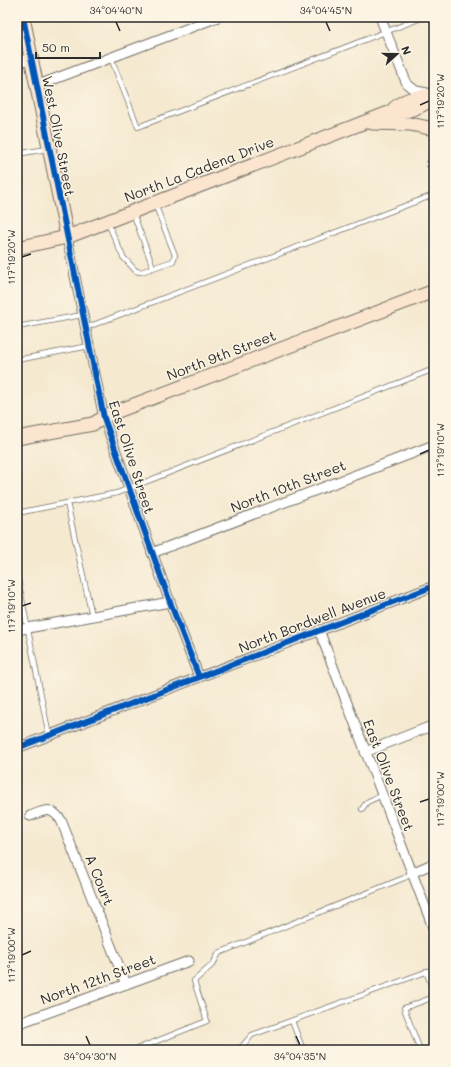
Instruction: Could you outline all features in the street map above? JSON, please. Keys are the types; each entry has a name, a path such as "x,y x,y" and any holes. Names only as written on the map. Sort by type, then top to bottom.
{"street":[{"name":"West Olive Street","path":"23,17 67,237"},
{"path":"36,86 218,17"},
{"path":"380,17 407,84 406,91 395,108"},
{"path":"17,62 31,59"},
{"path":"407,84 416,91 434,95"},
{"name":"North La Cadena Drive","path":"17,248 67,237 364,123 395,108 401,113 426,104 434,95"},
{"path":"364,123 410,124 434,129"},
{"name":"East Olive Street","path":"67,237 104,418 170,602 199,676"},
{"name":"North 9th Street","path":"17,438 93,424 110,414 434,291"},
{"name":"North 10th Street","path":"152,553 434,445"},
{"name":"North Bordwell Avenue","path":"17,748 199,676 434,586"},
{"path":"17,630 170,602"},
{"name":"East Olive Street","path":"319,630 434,930"},
{"path":"365,752 434,725"},
{"name":"A Court","path":"30,816 48,810 54,811 61,820 126,984"},
{"path":"412,873 434,863"},
{"name":"North 12th Street","path":"17,1024 189,961"}],"lane":[{"path":"111,58 138,127 424,17"},
{"path":"17,154 49,148"},
{"path":"428,164 434,167"},
{"path":"85,328 428,197"},
{"path":"107,221 123,257 136,271 141,272 173,261 175,255 154,203"},
{"path":"132,212 154,267"},
{"path":"17,327 82,315"},
{"path":"17,360 89,346"},
{"path":"17,513 117,493 434,369"},
{"path":"67,503 92,616"},
{"path":"17,574 49,736"},
{"path":"362,809 366,802 382,795"},
{"path":"134,1050 207,1022 194,981 213,964 219,953 404,878 412,873"},
{"path":"239,1050 252,1035 434,969"},
{"path":"426,971 434,992"},
{"path":"420,1050 404,1008 434,996"},
{"path":"292,1021 303,1050"}],"cycle path":[{"path":"23,17 104,418 170,602 199,677"},
{"path":"17,748 434,586"}]}
